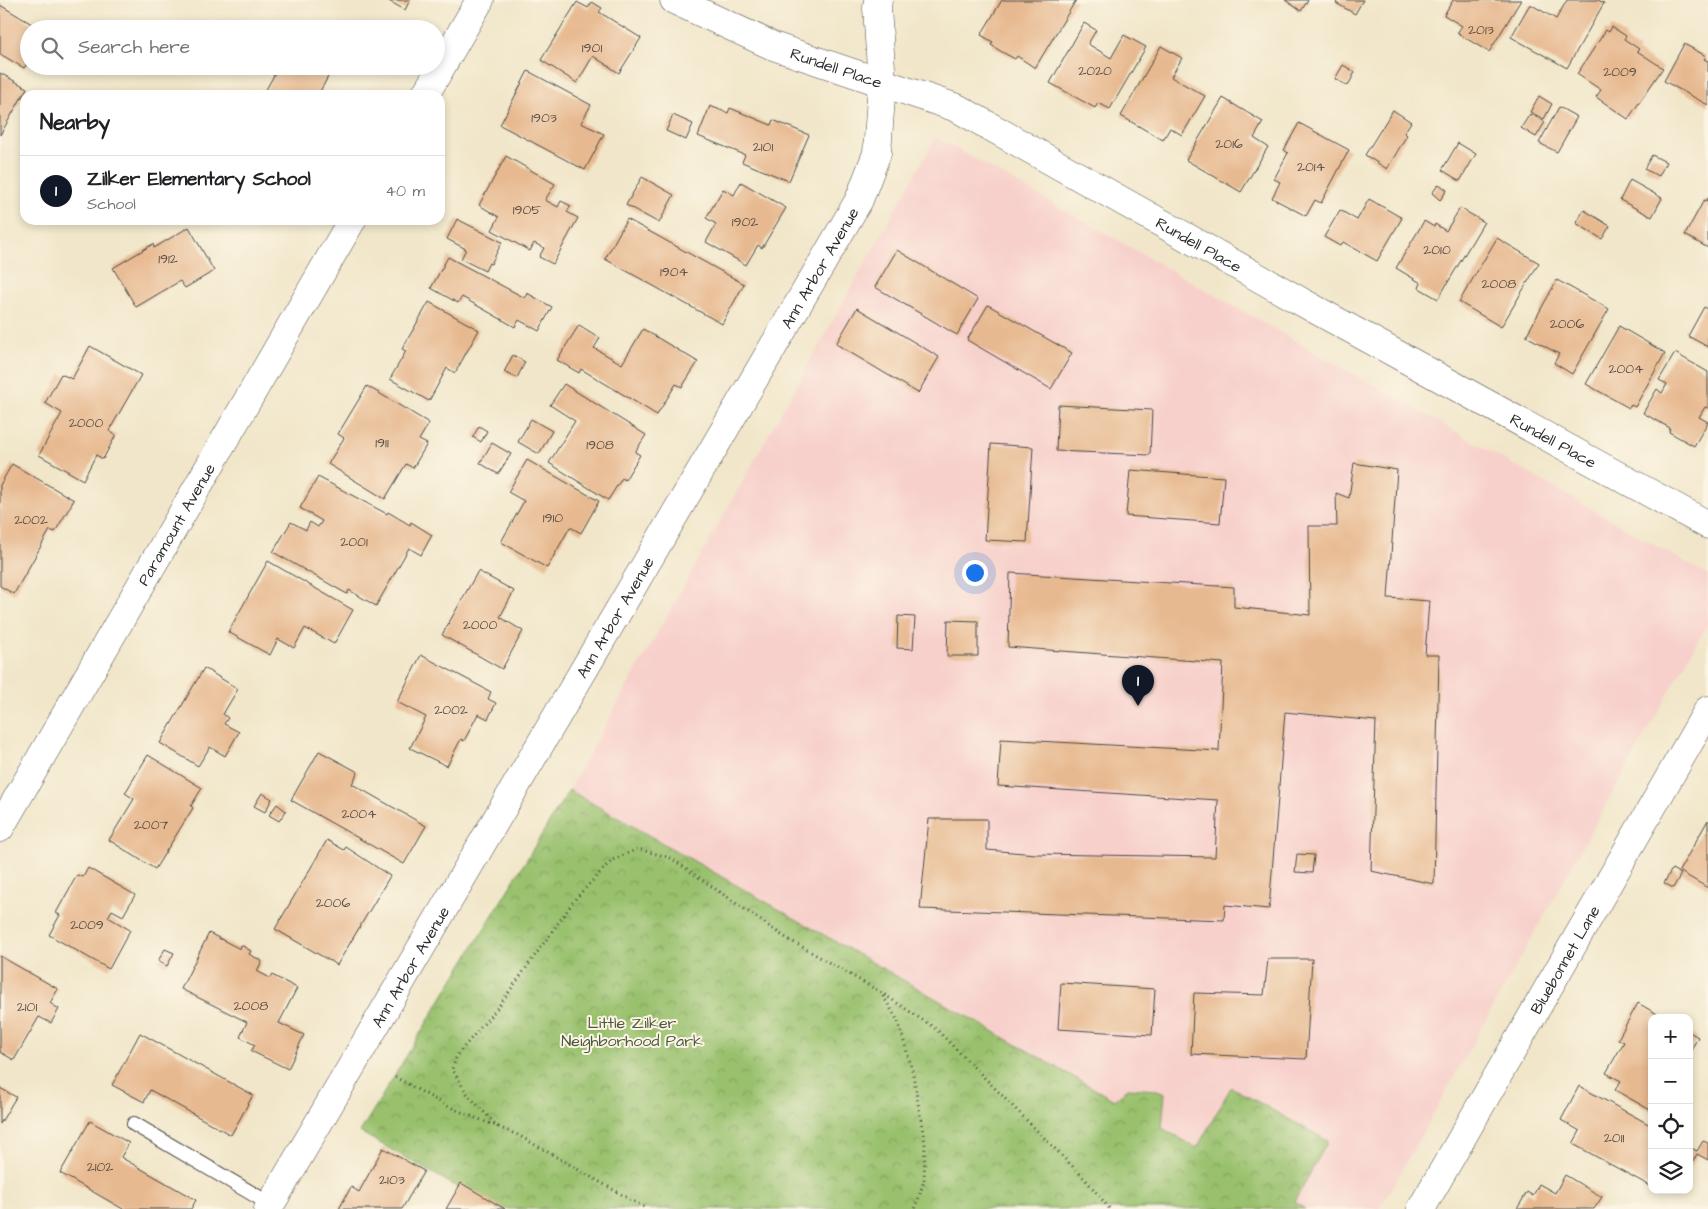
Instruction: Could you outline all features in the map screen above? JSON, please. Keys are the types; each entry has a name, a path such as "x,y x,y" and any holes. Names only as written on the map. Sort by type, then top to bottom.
{"street":[{"path":"445,60 480,0"},
{"name":"Rundell Place","path":"674,0 772,46 957,108 1309,306 1708,526"},
{"name":"Ann Arbor Avenue","path":"269,1207 859,200 877,153 882,82 878,0"},
{"path":"428,90 437,75"},
{"name":"Paramount Avenue","path":"0,828 349,225"},
{"name":"Bluebonnet Lane","path":"1421,1209 1701,738 1708,710"}],"lane":[{"path":"134,1124 269,1207"}],"path":[{"path":"498,1127 468,1095 452,1069 457,1055 499,1006 576,898 612,860 638,849 671,858 783,936 882,993 936,1029 1085,1179 1110,1209"},
{"path":"882,993 898,1021 912,1069 926,1143 924,1181 915,1209"},
{"path":"395,1077 449,1107 518,1135 647,1209"}],"shaded area":[{"path":"936,137 1708,575 1708,623 1380,1209 1305,1209 569,790"}],"green space":[{"name":"Little Zilker Neighborhood Park","path":"569,790 1114,1100 1128,1088 1157,1090 1165,1093 1162,1128 1197,1148 1231,1087 1328,1141 1294,1202 1305,1209 496,1209 360,1132"}],"building":[{"path":"387,0 410,0 405,10"},
{"path":"1002,0 1076,0 1035,68 1017,56 1015,59 1002,52 991,45 993,42 981,35"},
{"path":"1285,0 1308,0 1301,11"},
{"path":"1338,0 1363,0 1355,14 1336,3"},
{"path":"1453,0 1521,0 1489,52 1457,33 1462,26 1444,15"},
{"path":"1567,0 1598,0 1604,3 1567,68 1511,37 1530,4 1556,19"},
{"path":"577,2 588,8 592,2 602,8 599,12 641,38 619,73 593,56 577,83 541,60"},
{"path":"0,5 25,20 20,20 20,66 0,54"},
{"path":"1084,23 1096,30 1088,44 1111,58 1124,35 1146,47 1110,109 1098,103 1095,108 1050,83"},
{"path":"1612,27 1626,36 1624,39 1639,49 1637,51 1663,68 1628,119 1596,97 1601,90 1577,74 1606,30 1609,32"},
{"path":"1684,44 1706,56 1704,59 1708,61 1708,105 1664,81"},
{"path":"1161,46 1182,58 1171,77 1205,96 1182,135 1170,128 1163,140 1121,116"},
{"path":"1343,65 1355,72 1348,86 1335,79"},
{"path":"528,71 591,105 581,123 604,134 585,170 500,125"},
{"path":"0,73 27,88 26,90 20,90 20,100 0,135"},
{"path":"274,75 329,75 321,90 266,90"},
{"path":"1539,96 1552,104 1544,119 1530,112"},
{"path":"1223,98 1263,122 1254,138 1268,147 1241,192 1186,160"},
{"path":"710,106 728,113 730,108 771,125 773,120 809,135 789,181 742,162 745,155 698,136"},
{"path":"1559,107 1577,117 1557,152 1539,143"},
{"path":"1393,110 1411,122 1404,133 1407,135 1387,169 1365,155"},
{"path":"1530,114 1545,122 1536,137 1521,128"},
{"path":"673,115 693,124 686,140 666,131"},
{"path":"1299,123 1349,150 1321,203 1315,200 1306,216 1272,198 1280,182 1274,179 1288,153 1284,150"},
{"path":"1458,143 1476,154 1460,181 1442,170"},
{"path":"1652,155 1666,162 1659,176 1644,169"},
{"path":"506,156 555,184 545,200 558,207 561,201 571,206 567,212 578,218 553,264 539,257 544,248 534,243 530,251 492,230 499,217 479,205"},
{"path":"642,177 674,195 659,223 626,205"},
{"path":"1630,180 1662,198 1652,217 1620,200"},
{"path":"741,182 786,208 762,248 758,245 746,265 706,242 716,224 706,218 723,189 734,195"},
{"path":"1439,184 1447,190 1440,200 1432,193"},
{"path":"1708,198 1708,248 1685,235 1704,200 1706,201"},
{"path":"1369,199 1402,218 1377,261 1343,242 1340,246 1324,237 1340,210 1357,220"},
{"path":"1460,208 1484,222 1438,299 1419,288 1421,283 1396,268 1424,221 1434,227 1435,224 1446,231"},
{"path":"1584,210 1610,226 1602,239 1576,223"},
{"path":"457,219 502,242 491,264 489,263 485,271 461,259 466,249 447,239"},
{"path":"627,219 744,284 722,324 605,259"},
{"path":"189,227 214,271 185,288 180,281 136,307 113,268 153,244 154,248"},
{"path":"1497,238 1539,263 1501,327 1459,302"},
{"path":"897,250 978,299 957,335 875,287"},
{"path":"448,257 525,298 527,293 552,307 539,331 519,320 515,327 462,297 458,303 431,288"},
{"path":"1557,280 1609,309 1572,374 1554,363 1559,354 1526,336"},
{"path":"429,302 479,330 455,373 447,368 429,401 390,379 406,351 402,349"},
{"path":"988,305 1072,353 1051,389 967,340"},
{"path":"1704,307 1708,309 1708,347 1688,336"},
{"path":"857,308 939,357 918,393 836,344"},
{"path":"579,325 600,338 594,348 622,364 643,329 698,362 682,387 676,384 657,415 581,369 579,373 557,360"},
{"path":"1619,326 1665,353 1635,407 1631,405 1629,408 1586,384"},
{"path":"90,346 141,375 109,431 116,435 103,459 96,455 83,480 39,455 62,413 45,403 61,374 72,379"},
{"path":"1675,353 1708,372 1708,408 1705,407 1699,417 1708,422 1694,446 1669,432 1670,428 1643,413 1657,389 1662,393 1667,384 1659,380"},
{"path":"513,355 525,362 517,378 504,372"},
{"path":"564,384 646,435 635,452 640,455 625,480 622,478 608,500 549,463 575,421 550,405"},
{"path":"367,386 429,423 419,440 427,444 413,468 406,464 385,499 328,464 344,438 338,434"},
{"path":"1058,405 1152,410 1150,455 1056,451"},
{"path":"531,419 552,431 539,454 518,442"},
{"path":"479,426 487,431 481,442 473,437"},
{"path":"492,443 511,454 498,474 480,463"},
{"path":"991,444 1033,447 1027,542 985,540"},
{"path":"527,460 599,501 581,533 570,527 547,568 501,542 524,501 508,492"},
{"path":"1354,463 1397,470 1388,598 1429,601 1425,655 1439,655 1434,884 1371,871 1376,721 1285,712 1269,909 1225,905 1224,920 920,909 929,819 987,819 987,850 1036,854 1215,857 1218,800 998,786 1001,739 1219,751 1223,663 1008,647 1010,573 1234,587 1234,607 1310,615 1309,526 1337,526 1336,493 1349,498"},
{"path":"12,464 74,500 55,532 50,530 14,594 0,586 0,485"},
{"path":"1130,470 1224,477 1220,523 1126,516"},
{"path":"318,477 387,514 388,512 410,525 411,522 432,535 421,555 409,548 376,606 349,590 347,594 273,552 291,522 306,530 310,522 318,527 322,521 300,508"},
{"path":"268,561 353,610 334,644 305,628 294,648 278,639 270,655 228,632"},
{"path":"478,571 514,591 500,617 523,631 502,669 442,635"},
{"path":"898,616 915,617 913,649 897,648"},
{"path":"948,620 978,621 978,656 947,656"},
{"path":"421,655 491,692 488,699 496,703 488,719 478,714 464,741 461,739 447,766 410,748 426,717 397,702"},
{"path":"204,668 238,689 223,714 228,718 224,724 239,732 225,756 210,747 198,766 160,743"},
{"path":"319,751 358,772 352,784 426,826 404,864 291,800"},
{"path":"148,755 202,788 191,806 193,808 155,869 109,840 134,799 125,793"},
{"path":"262,793 272,799 265,812 254,806"},
{"path":"277,804 286,811 279,821 269,815"},
{"path":"1708,820 1708,888 1679,871"},
{"path":"327,840 344,850 346,847 390,876 337,965 275,929"},
{"path":"1297,854 1314,855 1312,873 1295,872"},
{"path":"88,868 135,895 123,916 112,910 108,917 130,930 109,969 49,935 60,915 56,913 77,875 83,877"},
{"path":"1672,869 1681,874 1673,888 1664,883"},
{"path":"209,933 240,949 241,945 251,951 249,954 262,961 257,971 270,978 272,975 297,988 279,1023 304,1035 288,1069 251,1051 255,1045 240,1037 247,1022 181,989"},
{"path":"165,949 174,953 167,966 158,961"},
{"path":"0,956 58,989 50,1003 59,1009 51,1023 39,1017 14,1060 0,1052"},
{"path":"1268,959 1312,959 1306,1059 1191,1054 1194,993 1264,995"},
{"path":"1061,983 1155,989 1152,1035 1058,1029"},
{"path":"1638,1003 1657,1014 1648,1014 1648,1109 1615,1090 1621,1081 1606,1073 1624,1042 1618,1039"},
{"path":"140,1033 253,1095 231,1135 150,1090 144,1102 112,1085"},
{"path":"1693,1034 1698,1037 1693,1046"},
{"path":"1579,1086 1648,1124 1648,1185 1573,1144 1580,1131 1561,1120"},
{"path":"0,1088 16,1097 0,1124"},
{"path":"90,1121 129,1143 122,1158 196,1200 191,1209 123,1209 60,1173"},
{"path":"1703,1141 1708,1143 1708,1160 1697,1154 1693,1162 1693,1149 1697,1151"},
{"path":"383,1148 424,1171 402,1209 339,1209 351,1187 359,1192"},
{"path":"1565,1175 1602,1197 1594,1209 1517,1209 1527,1192 1533,1196 1539,1184 1555,1193"},
{"path":"461,1183 505,1209 446,1209"}],"place":[{"name":"Zilker Elementary School","path":"1138,706"}]}
